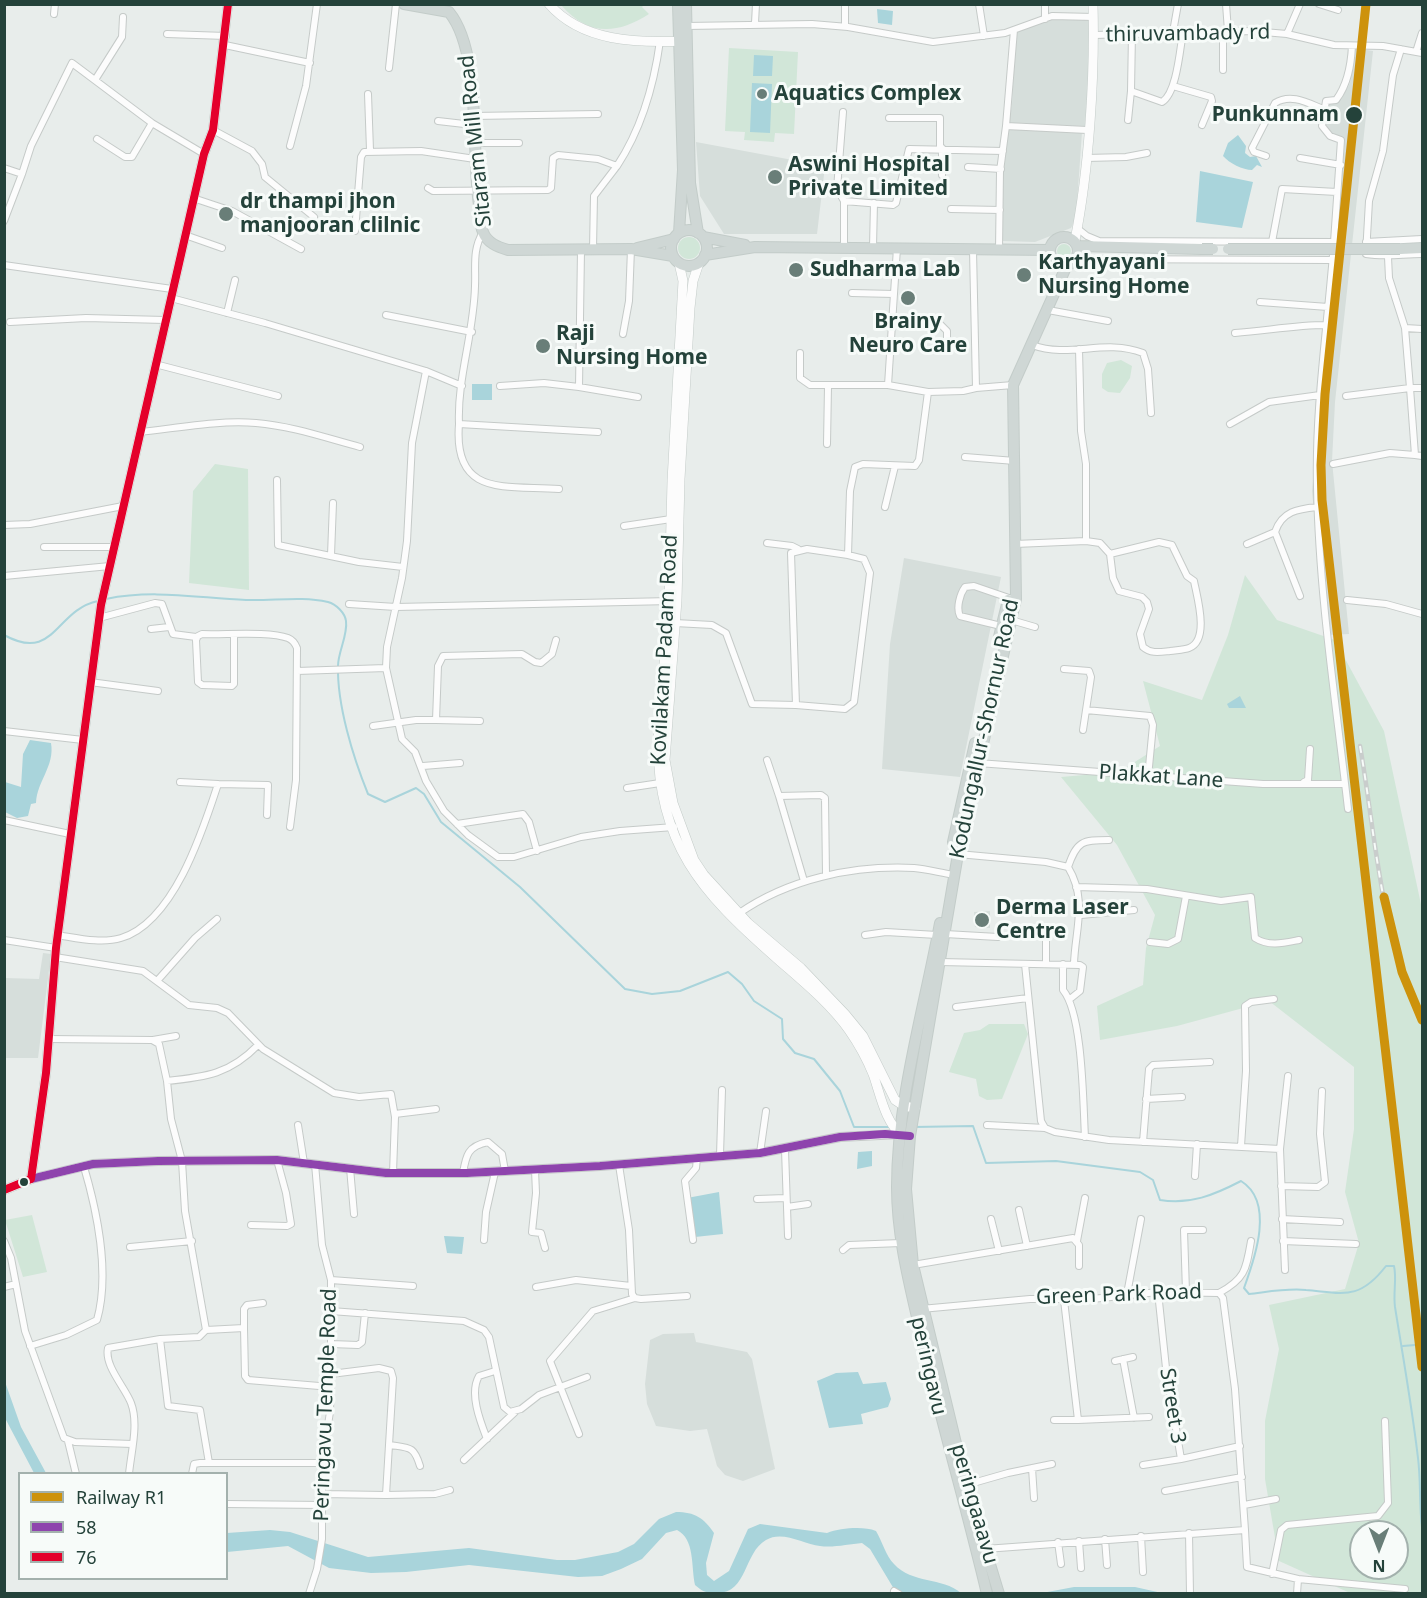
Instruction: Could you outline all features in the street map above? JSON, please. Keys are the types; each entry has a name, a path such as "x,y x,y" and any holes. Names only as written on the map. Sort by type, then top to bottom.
{"main road":[{"path":"4,1190 31,1179 48,1039 57,935 100,614 193,198 204,154 213,130 226,40 228,4"},
{"name":"Sitaram Mill Road","path":"404,4 451,8 460,24 465,39 477,192 483,232 496,247 508,250 631,249 676,260"},
{"path":"549,4 569,23 585,31 606,37 683,41"},
{"path":"678,4 683,26"},
{"path":"686,4 683,26 685,167 677,236 671,244 676,260 689,266 702,259 754,247 844,246 1050,250"},
{"path":"1013,385 1075,253 1095,35 1093,4"},
{"path":"685,167 701,235 702,259"},
{"path":"631,249 689,231 754,247"},
{"path":"1075,253 1059,237 1050,250 1057,263 1075,253 1099,248 1422,248"},
{"name":"Kovilakam Padam Road","path":"702,259 693,281 690,308 673,600 658,741 660,783 677,827 704,875 736,916 811,987 849,1031 903,1130"},
{"name":"Kovilakam Padam Road","path":"676,260 683,281 671,519 675,623 665,760 677,827"},
{"name":"Kodungallur-Shornur Road","path":"909,1107 941,935 963,792 1006,623 1016,599 1011,594 1015,544 1013,385"},
{"name":"Kodungallur-Shornur Road","path":"951,875 958,854 978,763 1006,623"},
{"name":"Kovilakam Padam Road","path":"736,916 801,968 845,1014 862,1036 891,1093 909,1107"},
{"name":"Kodungallur-Shornur Road","path":"920,1310 913,1265 903,1130 940,962 941,935"},
{"name":"peringavu","path":"903,1130 897,1188 901,1243 920,1310 939,1413 987,1593"},
{"name":"peringaaavu","path":"920,1310 966,1485 999,1593"}],"street":[{"path":"54,14 55,4"},
{"path":"290,146 310,63 317,4"},
{"path":"389,68 396,4"},
{"path":"755,23 756,4"},
{"path":"845,4 845,26"},
{"path":"979,4 984,36"},
{"path":"1045,4 1045,19"},
{"path":"1173,32 1178,4"},
{"path":"1223,70 1226,4"},
{"path":"1287,34 1300,4"},
{"path":"1319,4 1338,10"},
{"path":"683,26 755,23 845,26 933,42 1014,30 1052,16 1094,17"},
{"path":"95,80 122,37 123,17"},
{"path":"999,250 1000,169 1014,30"},
{"name":"thiruvambady rd","path":"1095,35 1225,31 1287,34 1334,45 1375,45 1419,52"},
{"path":"1131,91 1162,102 1166,99 1173,86 1184,32"},
{"path":"1128,120 1132,33"},
{"path":"1419,52 1422,33"},
{"path":"167,34 226,40 310,63"},
{"path":"593,249 594,196 626,152 654,86 660,41"},
{"path":"1348,809 1327,624 1317,507 1320,395 1341,165 1341,140 1330,136 1322,126 1323,110 1326,101 1336,100 1341,94 1351,64 1352,46"},
{"path":"1401,49 1393,75 1383,151 1369,201 1366,254 1388,257 1396,254 1422,254"},
{"path":"4,221 31,146 72,63 152,123 204,154"},
{"path":"1173,86 1211,97 1202,124"},
{"path":"368,93 370,150"},
{"path":"1266,156 1252,148 1275,103 1281,99 1301,100 1323,110"},
{"path":"843,112 837,189 844,201 844,246"},
{"path":"438,122 598,114"},
{"path":"889,118 940,118 942,175"},
{"path":"97,139 125,157 132,157 152,123"},
{"path":"1006,126 1088,130"},
{"path":"213,130 252,151 262,164 265,177 314,216"},
{"path":"474,143 519,143"},
{"path":"844,201 892,205 896,202 909,149 1003,151"},
{"path":"355,231 361,157 370,150 421,151 475,159"},
{"path":"1085,158 1126,157 1147,153"},
{"path":"428,188 433,191 477,192 548,190 551,188 552,161 558,155 598,159 617,166"},
{"path":"1300,158 1341,165"},
{"path":"968,167 1000,169"},
{"path":"4,168 22,174"},
{"path":"1272,242 1282,189 1337,192"},
{"path":"193,198 232,212 301,249"},
{"path":"873,247 874,203"},
{"path":"951,209 1000,210"},
{"path":"1077,228 1087,236 1099,240 1334,242"},
{"path":"483,232 475,252 472,332 462,386 459,456 475,480 488,484 559,489"},
{"path":"185,235 222,248"},
{"path":"1366,242 1422,239"},
{"path":"1207,241 1207,259"},
{"path":"888,385 897,248"},
{"path":"622,334 629,301 631,249"},
{"path":"579,387 581,250"},
{"path":"973,250 976,388"},
{"path":"1075,253 1123,259 1332,260"},
{"path":"1388,257 1389,278 1405,328 1414,455"},
{"path":"4,266 171,294 227,313 426,371 462,386"},
{"path":"227,313 235,280"},
{"path":"852,293 894,294"},
{"path":"1260,302 1328,307"},
{"path":"1048,310 1108,321"},
{"path":"386,315 472,332"},
{"path":"10,322 86,318 165,320"},
{"path":"941,325 947,331 946,345"},
{"path":"1234,333 1263,331 1286,326 1326,325"},
{"path":"1405,328 1422,328"},
{"path":"1032,345 1060,351 1108,345 1143,353 1148,369 1151,413"},
{"path":"1079,349 1081,430 1086,464 1086,541"},
{"path":"800,353 800,378 810,386 888,385 928,392 953,392 1013,385"},
{"path":"155,364 278,396"},
{"path":"426,371 412,443 407,541 387,647 386,668 402,739 415,752 423,766 426,781 444,811 498,857 506,859 581,837 620,831 677,827"},
{"path":"500,386 544,383 638,397"},
{"path":"827,444 828,386"},
{"path":"1346,396 1422,388"},
{"path":"848,555 850,491 855,467 863,464 915,466 919,460 928,392"},
{"path":"1230,424 1269,402 1320,395"},
{"path":"140,432 236,422 255,423 289,428 360,447"},
{"path":"459,424 598,432"},
{"path":"1334,464 1390,453 1422,456"},
{"path":"965,457 1015,461"},
{"path":"885,507 895,466"},
{"path":"277,480 278,545 403,567"},
{"path":"331,555 333,503"},
{"path":"4,525 30,524 123,506"},
{"path":"1300,596 1275,532 1278,522 1294,510 1317,507"},
{"path":"624,526 671,519"},
{"path":"1247,544 1275,532"},
{"path":"1015,544 1086,541 1100,543 1110,554 1113,578 1119,591 1142,597 1147,602 1149,609 1140,634 1143,647 1153,652 1190,648 1198,640 1200,632 1194,581 1187,576 1172,545 1160,542 1110,554"},
{"path":"675,623 712,625 726,633 752,704 845,709 854,702 870,573 864,559 767,543"},
{"path":"44,547 114,547"},
{"path":"796,705 790,558 791,553 798,549"},
{"path":"4,576 109,569"},
{"path":"1011,594 974,586 965,587 958,612 960,616 1035,627"},
{"path":"349,604 396,607 673,600"},
{"path":"1347,600 1386,604 1422,614"},
{"path":"100,614 155,603 162,604 173,634 196,637 202,634 288,638 297,648 296,780 290,827"},
{"path":"151,630 169,627"},
{"path":"196,637 198,682 202,685 232,686 234,635"},
{"path":"436,720 438,666 442,656 522,654 541,663 552,654 556,640"},
{"path":"297,671 386,668"},
{"path":"1064,669 1089,671 1091,676 1083,730"},
{"path":"90,682 158,691"},
{"path":"1086,710 1150,716 1153,725 1148,777"},
{"path":"373,726 436,720 480,721"},
{"path":"4,731 83,740"},
{"path":"1300,784 1308,780 1310,748"},
{"path":"767,760 804,881"},
{"name":"Plakkat Lane","path":"978,763 1148,777 1346,784"},
{"path":"423,766 460,764"},
{"path":"180,782 268,785 267,815"},
{"path":"627,788 660,783"},
{"path":"57,935 90,940 121,938 155,914 187,870 218,784"},
{"path":"779,796 821,795 825,798 826,875"},
{"path":"457,824 523,814 529,822 537,851"},
{"path":"4,820 70,834"},
{"path":"1074,964 1075,933 1081,915 1076,887 1068,867 1074,849 1086,840 1109,840"},
{"path":"958,854 1046,862 1068,867"},
{"path":"736,916 804,881 826,875 885,868 916,868 951,875"},
{"path":"1076,887 1147,889 1221,901 1251,897 1255,938 1262,943 1274,944 1299,940"},
{"path":"1150,942 1168,944 1179,939 1185,896"},
{"path":"1081,915 1134,909"},
{"path":"157,981 195,938 217,919"},
{"path":"865,935 886,932 998,937"},
{"path":"1046,932 1046,964"},
{"path":"4,940 55,952 93,965 143,970 189,1005 217,1008 228,1013 258,1045 343,1096 391,1094 395,1114 393,1173"},
{"path":"940,962 1074,964 1083,967 1080,991 1070,999"},
{"path":"1025,964 1041,1121 1045,1128"},
{"path":"1063,964 1062,990 1070,999 1082,1076 1084,1137"},
{"path":"956,1007 1028,998"},
{"path":"1241,1146 1246,1071 1245,1006 1251,1002 1274,999"},
{"path":"48,1039 152,1040 176,1036"},
{"path":"152,1040 159,1044 167,1081 171,1119 182,1161 185,1211 206,1330"},
{"path":"167,1081 218,1073 241,1062 258,1045"},
{"path":"1143,1142 1149,1069 1153,1065 1210,1062"},
{"path":"1285,1270 1280,1149 1288,1076"},
{"path":"720,1155 722,1090"},
{"path":"1281,1186 1318,1187 1325,1182 1320,1134 1322,1091"},
{"path":"1146,1099 1182,1097"},
{"path":"395,1114 436,1109"},
{"path":"760,1153 766,1111"},
{"path":"298,1125 304,1163"},
{"path":"987,1125 1045,1128 1084,1137 1143,1142 1280,1149"},
{"path":"31,1179 84,1167 182,1161 277,1160 393,1173 535,1170 760,1153 785,1150 840,1137 903,1130"},
{"path":"463,1173 470,1149 476,1144 488,1142 502,1154 505,1171"},
{"path":"1195,1176 1197,1144"},
{"path":"785,1150 788,1236"},
{"path":"693,1240 685,1181 696,1168 697,1158"},
{"path":"251,1225 287,1226 291,1224 291,1211 277,1160"},
{"name":"Peringavu Temple Road","path":"309,1593 317,1569 322,1539 322,1463 330,1412 331,1387 331,1280 322,1245 315,1164"},
{"path":"619,1165 629,1230 631,1286 635,1298"},
{"path":"30,1346 66,1335 97,1320 102,1249 93,1199 84,1167"},
{"path":"350,1168 354,1214"},
{"path":"535,1170 536,1193 532,1232 542,1233 545,1248"},
{"path":"484,1240 486,1212 495,1172"},
{"path":"757,1199 786,1198"},
{"path":"1079,1266 1077,1241 1085,1198"},
{"path":"787,1207 808,1204"},
{"path":"1018,1210 1027,1246"},
{"path":"991,1219 999,1251"},
{"path":"1127,1294 1142,1219"},
{"path":"1282,1219 1340,1222"},
{"path":"1185,1292 1184,1230 1203,1230"},
{"path":"913,1265 1065,1239 1077,1241"},
{"path":"4,1241 11,1258 30,1346 64,1438 68,1441 76,1472"},
{"path":"130,1247 192,1241"},
{"path":"1219,1293 1238,1282 1244,1274 1251,1241"},
{"path":"1283,1241 1356,1244"},
{"path":"843,1250 849,1245 901,1243"},
{"path":"331,1280 413,1286"},
{"path":"536,1287 576,1280 631,1286"},
{"path":"4,1287 16,1284"},
{"name":"Green Park Road","path":"920,1310 1011,1300 1064,1300 1158,1292 1219,1293 1223,1298 1240,1446 1247,1567 1272,1574"},
{"name":"Street 3","path":"1158,1292 1166,1368 1180,1459 1240,1446"},
{"path":"579,1434 550,1361 593,1311 635,1298 687,1296"},
{"path":"1064,1300 1078,1420"},
{"path":"263,1303 247,1305 244,1309 245,1376 248,1380 331,1387"},
{"path":"331,1311 464,1321 478,1326 489,1337 504,1407 515,1412"},
{"path":"331,1344 358,1345 362,1342 365,1313"},
{"path":"129,1472 134,1420 132,1404 108,1359 108,1348 160,1339 199,1337 206,1330 244,1328"},
{"path":"160,1339 166,1402 173,1408 196,1407 200,1410 209,1462"},
{"path":"1115,1361 1133,1357"},
{"path":"1123,1359 1134,1418"},
{"path":"331,1374 380,1368 391,1371 393,1378 386,1495"},
{"path":"487,1439 479,1415 475,1383 479,1376 495,1371"},
{"path":"464,1460 515,1412 539,1395 587,1377"},
{"path":"1054,1419 1149,1418"},
{"path":"1385,1421 1388,1503 1385,1510 1378,1516 1287,1525 1281,1530 1272,1574 1405,1589"},
{"path":"68,1441 132,1444"},
{"path":"390,1445 412,1449 416,1452 420,1466"},
{"path":"1143,1466 1180,1459"},
{"path":"192,1472 194,1464 209,1462 322,1463"},
{"path":"966,1485 1052,1464"},
{"path":"1032,1468 1034,1498"},
{"path":"1165,1491 1242,1477"},
{"path":"321,1494 435,1494 450,1490"},
{"path":"1244,1505 1276,1498"},
{"path":"228,1504 323,1505"},
{"path":"985,1549 1245,1530"},
{"path":"1189,1533 1190,1593"},
{"path":"1141,1536 1143,1572"},
{"path":"1106,1539 1107,1565"},
{"path":"1079,1541 1081,1568"},
{"path":"1058,1542 1061,1564"},
{"path":"1297,1593 1299,1578"}],"shaded area":[{"path":"1053,18 1093,19 1085,126 1009,124 1016,32"},
{"path":"1354,48 1373,51 1335,402 1332,461 1349,634 1331,635 1326,634 1312,491 1343,137 1329,132 1324,125 1325,103 1341,100 1350,83"},
{"path":"1007,129 1082,132 1076,218 1071,228 1035,242 1002,241 1002,172"},
{"path":"696,142 825,166 817,234 724,234 700,196"},
{"path":"904,558 1001,577 960,777 882,769 890,644"},
{"name":"Derma Laser Centre","path":"990,911 990,928 975,927 974,912"},
{"path":"43,953 51,954 38,1058 6,1058 5,978 39,979"},
{"path":"694,1333 696,1342 747,1352 752,1359 775,1469 743,1481 725,1475 717,1466 707,1429 690,1431 656,1426 647,1404 645,1384 650,1340 663,1334"}],"green space":[{"path":"561,5 644,5 642,7 649,14 625,26 603,29 582,22"},
{"name":"Aquatics Complex","path":"729,48 798,52 794,134 775,133 774,142 744,140 745,132 725,131"},
{"path":"689,237 697,240 700,248 697,256 689,259 681,256 678,248 681,240"},
{"path":"1061,244 1067,244 1071,251 1067,258 1061,258 1057,254 1057,248"},
{"path":"1121,360 1132,366 1130,378 1120,393 1108,392 1102,388 1102,374 1107,363"},
{"path":"215,464 248,469 249,590 189,583 193,491"},
{"path":"1245,575 1277,620 1335,640 1384,731 1422,909 1422,1593 1350,1593 1279,1561 1265,1479 1265,1421 1279,1349 1269,1305 1345,1289 1359,1243 1345,1192 1354,1129 1354,1067 1269,1001 1177,1026 1100,1040 1097,1006 1143,985 1146,948 1155,915 1117,845 1061,777 1119,772 1160,746 1143,681 1202,700 1228,635"},
{"path":"989,1024 1024,1024 1028,1034 1002,1099 987,1100 979,1096 976,1079 949,1072 964,1033 980,1030"},
{"path":"32,1215 47,1272 23,1277 5,1220"}],"water":[{"path":"877,9 893,11 892,25 878,23"},
{"path":"754,55 773,56 772,76 753,76"},
{"path":"752,83 772,84 770,133 750,132"},
{"path":"1238,135 1246,146 1245,153 1250,157 1256,156 1262,167 1257,165 1252,170 1245,169 1232,164 1223,156 1228,143"},
{"path":"1200,171 1253,182 1242,228 1196,222"},
{"path":"472,384 492,384 492,400 472,400"},
{"path":"1240,696 1246,708 1229,708 1227,704"},
{"path":"30,740 51,743 52,751 36,803 31,804 28,816 17,818 5,812 5,782 21,787 23,754"},
{"path":"872,1151 872,1166 857,1169 858,1152"},
{"path":"719,1192 723,1234 695,1237 687,1198"},
{"path":"444,1236 464,1237 462,1254 447,1253"},
{"path":"858,1372 863,1384 886,1382 891,1399 888,1407 861,1414 863,1424 829,1428 817,1381 836,1373"},
{"path":"4,1379 21,1427 45,1472 33,1472 5,1418"},
{"path":"676,1512 689,1513 707,1523 714,1533 706,1563 707,1575 714,1581 729,1571 748,1529 760,1524 827,1533 858,1528 876,1531 889,1557 901,1570 909,1575 953,1588 961,1593 902,1593 894,1589 870,1549 862,1543 825,1546 779,1536 766,1540 759,1546 740,1581 734,1587 726,1592 706,1592 695,1585 690,1546 683,1534 677,1530 666,1533 642,1559 602,1576 578,1577 469,1565 406,1572 371,1573 329,1568 288,1546 228,1552 228,1533 270,1530 290,1532 368,1557 469,1548 557,1560 575,1560 618,1552 634,1544 659,1519"},
{"path":"1074,1587 1135,1587 1162,1593 1042,1593"}],"waterway":[{"path":"106,599 159,594 246,600 308,599 334,605 342,612 346,621 346,632 338,666 343,714 368,794 385,802 416,788 424,794 441,822 520,887 625,989 652,994 680,991 728,972 742,984 754,1001 782,1019 783,1039 795,1053 814,1059 840,1091 854,1127 890,1127"},
{"path":"4,635 21,642 34,643 45,639 84,606 98,601"},
{"path":"914,1127 973,1126 986,1163 1056,1161 1140,1172 1153,1180 1160,1200 1182,1201 1202,1198 1241,1181 1251,1190 1260,1216 1257,1246 1244,1288 1249,1294 1277,1290 1350,1292 1367,1285 1386,1266 1394,1266 1395,1307 1418,1458 1422,1527"},
{"path":"1403,1346 1415,1345"}],"railway":[{"path":"1360,746 1388,920 1408,988 1422,1020"}],"rail line":[{"name":"R1","path":"1366,4 1325,394 1321,465 1322,500 1422,1367"},
{"name":"R1","path":"1384,897 1402,972 1422,1020"}],"transit line":[{"name":"76","path":"4,1190 31,1179 46,1073 56,948 101,605 204,154 213,130 228,4"},
{"name":"58","path":"31,1179 93,1164 158,1161 277,1160 386,1173 467,1173 600,1166 760,1153 840,1137 885,1134 910,1136"}],"place":[{"name":"Aquatics Complex","path":"762,94"},
{"name":"Punkunnam","path":"1354,115"},
{"name":"Aswini Hospital Private Limited","path":"775,177"},
{"name":"dr thampi jhon manjooran clilnic","path":"226,214"},
{"name":"Sudharma Lab","path":"796,270"},
{"name":"Karthyayani Nursing Home","path":"1024,275"},
{"name":"Brainy Neuro Care","path":"908,298"},
{"name":"Raji Nursing Home","path":"543,346"},
{"name":"Derma Laser Centre","path":"982,920"}]}
